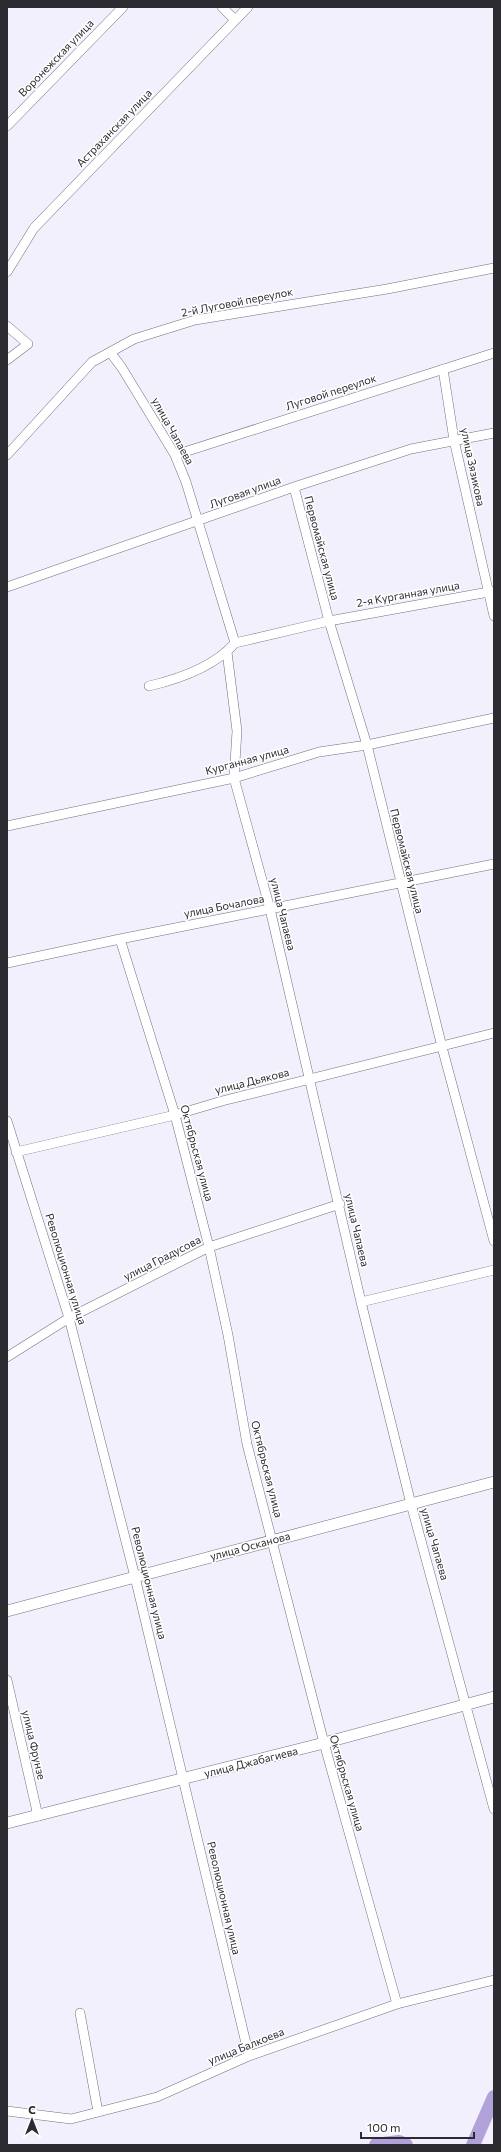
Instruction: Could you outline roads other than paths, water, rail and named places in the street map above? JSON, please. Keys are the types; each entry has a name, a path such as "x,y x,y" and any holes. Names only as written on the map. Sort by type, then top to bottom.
{"main road":[{"name":"улица Осканова","path":"7,1612 494,1482"},
{"name":"улица Джабагиева","path":"7,1823 184,1780 494,1697"}],"street":[{"name":"Воронежская улица","path":"7,126 123,7"},
{"path":"222,7 235,20"},
{"name":"Астраханская улица","path":"7,272 34,228 248,7"},
{"name":"2-й Луговой переулок","path":"7,455 92,362 134,339 195,320 387,289 494,268"},
{"path":"7,326 28,344 7,360"},
{"name":"улица Чапаева","path":"110,352 122,368 175,455 186,482 235,643"},
{"name":"Луговой переулок","path":"175,455 494,353"},
{"name":"улица Зязикова","path":"443,369 454,440 491,592 494,616"},
{"name":"Луговая улица","path":"7,587 294,487 412,450 454,440 494,433"},
{"name":"Первомайская улица","path":"294,487 329,621 367,745 400,883 494,1241"},
{"name":"2-я Курганная улица","path":"235,643 329,621 491,592"},
{"path":"149,686 179,679 227,652 235,643"},
{"name":"улица Чапаева","path":"227,652 237,731 234,778 270,909 340,1204 361,1302 411,1504 467,1704 494,1809"},
{"name":"Курганная улица","path":"7,826 234,778 319,752 367,745 494,718"},
{"name":"улица Бочалова","path":"7,963 494,864"},
{"name":"Октябрьская улица","path":"120,939 175,1115 209,1247 228,1335 247,1444 273,1540 324,1743 397,2004"},
{"name":"улица Дьякова","path":"16,1152 175,1115 310,1079 494,1033"},
{"name":"Революционная улица","path":"7,1121 69,1318 135,1577 249,2056"},
{"name":"улица Градусова","path":"7,1357 69,1318 209,1247 340,1204"},
{"path":"361,1302 494,1270"},
{"name":"улица Фрунзе","path":"7,1680 38,1816"},
{"name":"улица Балкоева","path":"7,2111 71,2119 157,2097 249,2056 397,2004 494,1980"},
{"path":"80,2013 98,2112"}],"waterway":[{"path":"473,2145 494,2097"},
{"path":"376,2145 399,2142 406,2145"}]}
